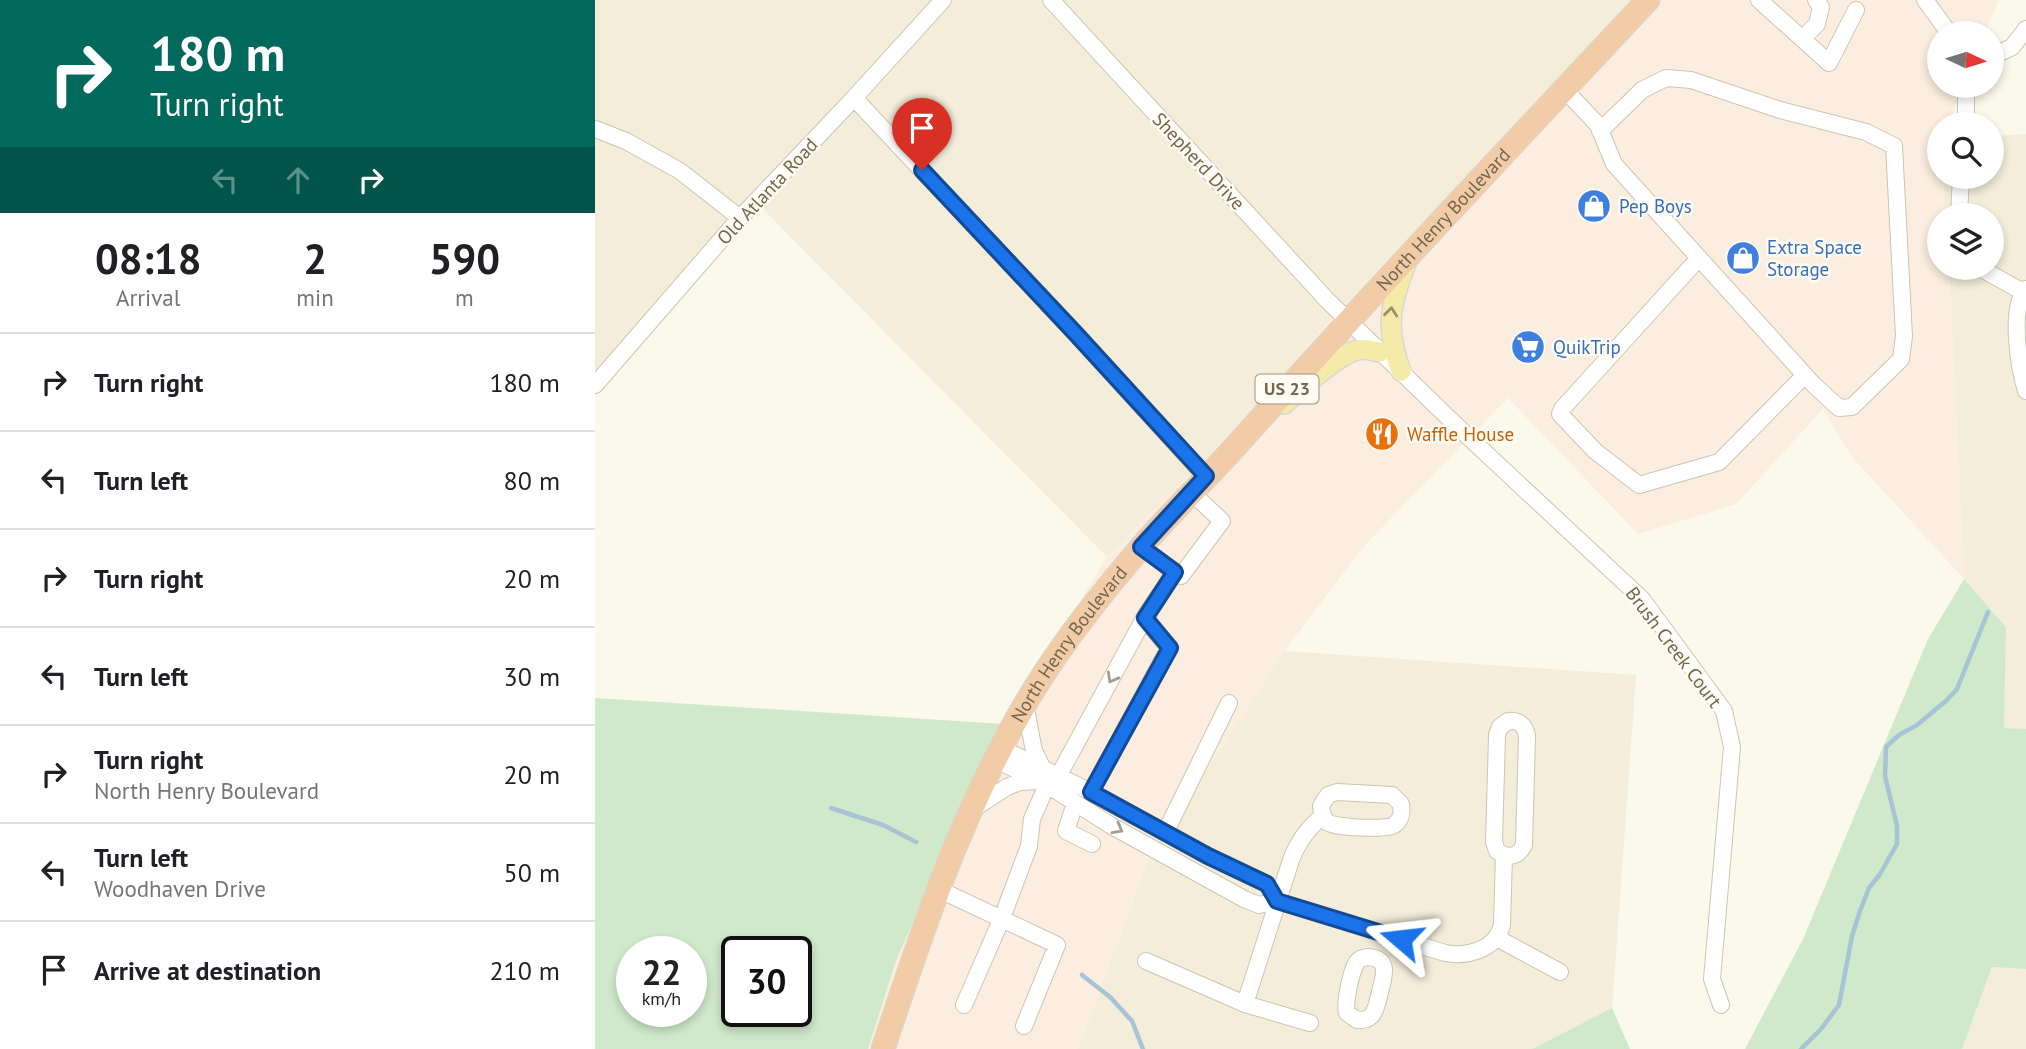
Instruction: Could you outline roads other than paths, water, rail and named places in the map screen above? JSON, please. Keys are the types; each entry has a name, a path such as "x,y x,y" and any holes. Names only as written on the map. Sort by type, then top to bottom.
{"highway":[{"name":"North Henry Boulevard","path":"883,1049 938,889 971,811 1025,704 1077,627 1141,547 1198,484 1241,441 1348,321 1647,0"}],"main road":[{"path":"1401,370 1394,353 1390,315 1395,291 1409,255"},
{"path":"1241,441 1345,356 1359,349 1380,352"}],"street":[{"name":"Old Atlanta Road","path":"595,385 740,218 943,0"},
{"name":"Shepherd Drive","path":"1051,0 1348,321"},
{"path":"1759,0 1829,63 1856,10"},
{"path":"1802,39 1817,24 1821,7 1816,0"},
{"path":"1925,0 1940,21"},
{"path":"2004,51 2012,47 2026,29"},
{"path":"1564,89 1598,125 1600,131 1614,164 1805,375 1839,408 1852,407 1901,359 1904,336 1894,146 1866,132 1780,110 1691,80 1666,78 1642,90 1600,131"},
{"path":"854,98 1067,325 1198,484 1222,521 1181,576 1141,547"},
{"path":"595,129 626,141 680,171 740,218"},
{"path":"1699,258 1560,414 1595,451 1639,485 1719,462 1805,375"},
{"path":"2004,280 2024,290 2017,322 2026,391"},
{"name":"Brush Creek Court","path":"1348,321 1642,599 1724,711 1733,747 1712,979 1721,1005"},
{"path":"964,1005 1002,918 1028,846 1032,819 1047,780 1175,572"},
{"path":"1091,792 1170,648 1145,618"},
{"path":"1165,833 1229,703"},
{"path":"1025,704 1034,751 1047,780"},
{"path":"1512,721 1523,726 1527,733 1526,775 1524,845 1516,854 1504,855 1497,851 1494,845 1498,731 1503,724 1512,721"},
{"path":"998,753 1047,780 1075,803 1110,825 1244,899 1259,905 1277,901 1445,953 1459,955 1479,950 1497,938 1502,925 1504,855"},
{"path":"1496,774 1526,775"},
{"path":"971,811 1007,787 1020,782 1047,780 1091,792 1219,862 1267,884 1277,901"},
{"path":"1337,792 1389,794 1398,800 1402,811 1397,823 1385,828 1336,826 1323,816 1321,808 1324,800 1329,794 1337,792"},
{"path":"1075,803 1066,831 1092,844"},
{"path":"1245,1004 1290,860 1310,827 1323,816"},
{"path":"938,889 1057,945 1024,1026"},
{"path":"1373,957 1378,932"},
{"path":"1497,938 1560,972"},
{"path":"1146,961 1245,1004 1310,1023"}],"waterway":[{"path":"1801,1049 1839,1005 1852,936 1860,911 1869,888 1897,844 1897,826 1885,776 1886,747 1899,735 1917,725 1957,689 1988,612"},
{"path":"831,808 883,825 916,842"},
{"path":"1082,975 1110,997 1132,1021 1143,1049"}],"place":[{"name":"Pep Boys","path":"1594,206"},
{"name":"Extra Space Storage","path":"1743,258"},
{"name":"QuikTrip","path":"1528,347"},
{"name":"Waffle House","path":"1382,434"}]}
